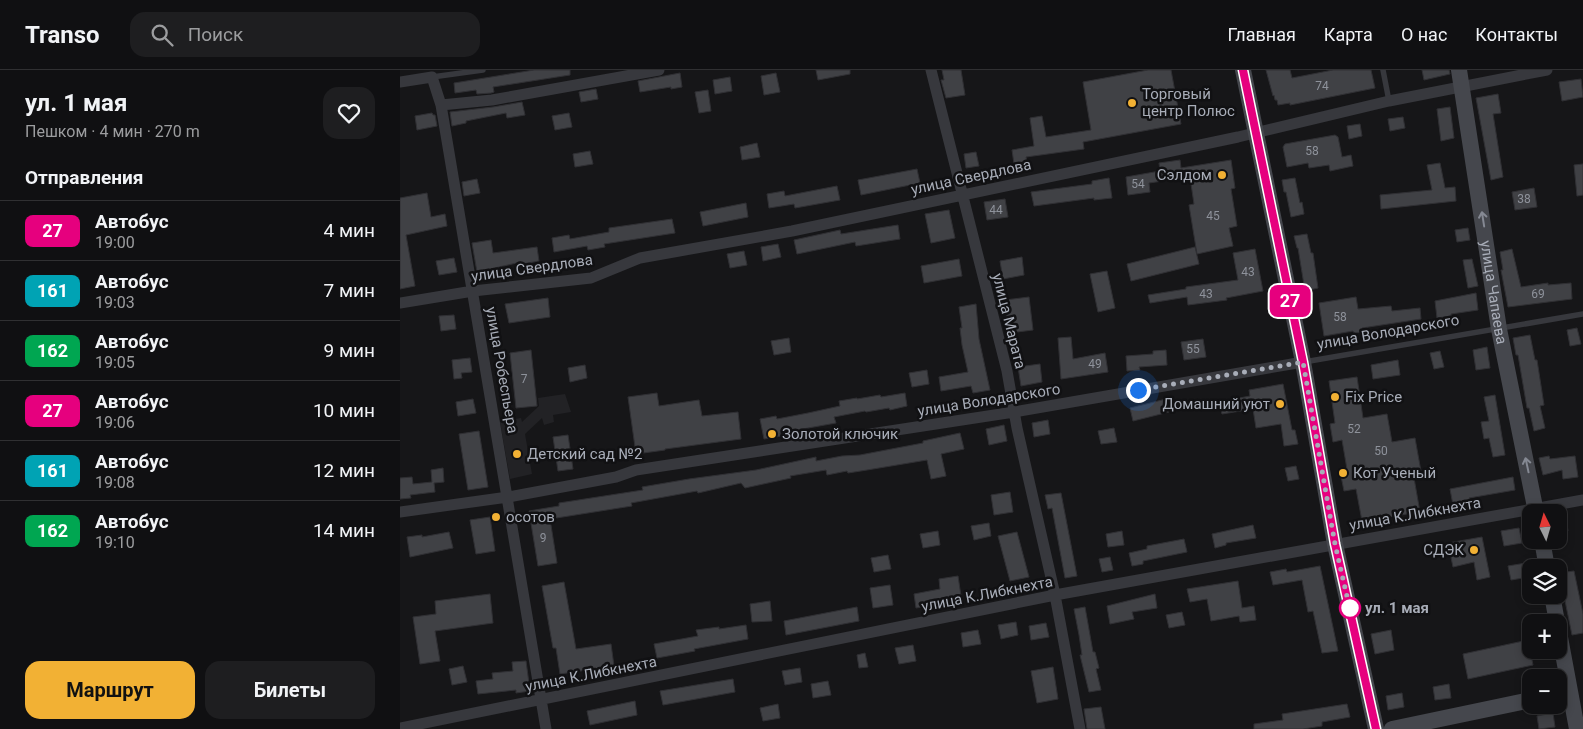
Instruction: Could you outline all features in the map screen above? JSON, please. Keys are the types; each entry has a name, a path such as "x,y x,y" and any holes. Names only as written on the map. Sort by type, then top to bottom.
{"main road":[{"path":"1243,70 1303,362 1335,544 1376,729"},
{"name":"улица Чапаева","path":"1459,70 1499,329 1535,504"},
{"path":"1564,659 1577,729"},
{"path":"1392,729 1522,702"}],"street":[{"path":"441,105 492,100 659,70"},
{"name":"улица Марата","path":"931,70 1007,371 1080,729"},
{"name":"улица Свердлова","path":"400,303 473,291 591,278 640,258 792,231 1255,133 1389,101 1547,70"},
{"path":"400,82 432,77"},
{"name":"улица Робеспьера","path":"432,77 441,105 546,729"},
{"name":"улица Володарского","path":"400,512 508,497 616,477 636,470 1014,412 1303,362"},
{"name":"улица К.Либкнехта","path":"1564,504 1583,500"},
{"name":"улица К.Либкнехта","path":"400,728 1054,595 1522,512"}],"lane":[{"path":"432,77 482,70"},
{"path":"1383,70 1389,101"},
{"name":"улица Володарского","path":"1303,362 1583,314"}],"shaded area":[{"name":"Детский сад №2","path":"565,394 571,412 553,415 554,422 544,425 542,418 525,434 532,474 510,479 500,422 521,418 522,422 539,406 538,398"}],"building":[{"path":"534,70 570,70 570,75 493,87 494,92 491,93 477,94 476,90 455,93 454,83"},
{"path":"816,70 850,70 850,74 818,80"},
{"path":"942,70 961,70 965,95 946,98 941,80 944,80"},
{"name":"Торговый центр Полюс","path":"1148,70 1171,70 1181,124 1083,142 1084,149 1026,157 1027,162 1014,164 1012,150 1034,146 1030,118 1042,116 1046,137 1091,130 1083,82"},
{"path":"1266,70 1290,70 1292,78 1333,70 1371,70 1375,88 1290,105 1290,103 1278,105 1277,100 1273,96"},
{"path":"1422,70 1449,70 1450,74 1424,80"},
{"path":"680,73 682,87 640,92 638,81"},
{"path":"776,73 780,92 764,95 761,76"},
{"path":"730,77 732,91 715,94 713,80"},
{"path":"1581,79 1583,97 1562,101 1559,82"},
{"path":"596,89 598,99 581,102 579,92"},
{"path":"708,90 711,111 699,113 695,92"},
{"path":"1498,94 1501,113 1493,114 1503,177 1491,180 1476,98"},
{"path":"522,102 525,115 507,118 506,113 466,121 466,123 452,126 450,112"},
{"path":"1450,107 1454,138 1441,141 1437,109"},
{"path":"432,113 435,115 437,126 417,130 415,116"},
{"path":"569,113 572,127 555,130 552,116"},
{"path":"1403,117 1405,128 1390,131 1388,119"},
{"path":"1360,124 1362,136 1349,139 1347,126"},
{"path":"1335,135 1338,137 1342,157 1351,155 1353,166 1330,171 1329,165 1309,168 1308,163 1287,167 1283,147 1285,144"},
{"path":"757,143 760,157 742,160 740,147"},
{"path":"590,151 593,164 575,167 573,154"},
{"path":"976,152 979,166 966,168 964,154"},
{"path":"1180,160 1181,168 1231,160 1235,188 1231,189 1237,226 1229,228 1233,246 1197,254 1189,205 1194,204 1190,177 1149,183 1150,192 1128,195 1126,177 1160,171 1159,163"},
{"path":"1440,163 1445,188 1455,187 1456,201 1381,209 1380,195 1432,190 1427,165"},
{"path":"1583,164 1583,195 1577,196 1574,165"},
{"path":"917,169 920,183 861,195 858,180"},
{"path":"1109,178 1112,198 1094,200 1094,198 1034,206 1031,192 1092,184 1092,181"},
{"path":"1295,178 1304,214 1291,217 1282,180"},
{"path":"477,179 480,193 464,196 462,182"},
{"path":"837,186 840,200 795,208 794,204 769,208 767,194 784,191 785,196"},
{"path":"1534,188 1537,207 1515,210 1512,192"},
{"path":"427,193 431,217 445,214 447,226 406,235 415,286 400,289 400,198"},
{"path":"1005,199 1008,217 987,220 984,202"},
{"path":"746,203 748,217 703,226 700,212"},
{"path":"949,210 955,238 931,243 925,214"},
{"path":"672,219 675,233 604,244 605,247 588,250 587,246 554,252 552,238 569,235 570,239 609,232 609,228"},
{"path":"898,225 900,239 856,246 855,242 797,254 794,240 840,230 841,234"},
{"path":"1468,228 1470,240 1457,242 1455,230"},
{"path":"1307,234 1311,253 1313,253 1318,288 1305,291 1298,248 1294,236"},
{"path":"491,240 493,253 537,247 539,261 522,264 521,262 477,272 472,243"},
{"path":"778,244 781,257 763,261 761,247"},
{"path":"1195,247 1199,264 1131,281 1127,264"},
{"path":"1255,249 1263,291 1226,298 1227,300 1188,305 1187,297 1150,303 1148,295 1186,289 1186,287 1238,280 1233,253"},
{"path":"1512,249 1521,287 1548,283 1548,285 1571,283 1572,299 1508,307 1501,270 1503,270 1500,252"},
{"path":"744,251 747,265 730,268 727,254"},
{"path":"1022,257 1024,275 1003,279 1000,261"},
{"path":"454,258 457,272 439,275 436,261"},
{"path":"959,259 962,276 924,283 921,266"},
{"path":"1472,259 1478,286 1468,288 1463,260"},
{"path":"1107,271 1115,308 1098,312 1090,274"},
{"path":"1476,293 1478,310 1437,318 1435,301"},
{"path":"1029,297 1033,330 1009,333 1005,300"},
{"path":"1356,297 1358,309 1391,306 1392,311 1420,308 1421,319 1362,328 1362,332 1354,333 1353,331 1324,336 1319,303"},
{"path":"548,298 550,317 509,323 505,304"},
{"path":"976,304 979,339 990,390 973,393 971,386 941,391 939,377 968,372 962,345 959,307"},
{"path":"454,315 456,329 441,331 439,316"},
{"path":"1577,328 1581,344 1570,346 1567,330"},
{"path":"1530,335 1535,360 1537,360 1544,405 1540,406 1545,428 1534,431 1529,408 1527,408 1518,355 1516,355 1513,338"},
{"path":"1071,337 1073,359 1105,353 1108,372 1061,379 1058,338"},
{"path":"789,338 791,352 774,355 771,341"},
{"path":"1203,339 1206,357 1184,360 1181,342"},
{"path":"1487,347 1490,368 1476,370 1473,350"},
{"path":"531,350 537,406 516,408 510,353"},
{"path":"1166,350 1167,365 1139,367 1140,370 1127,371 1126,356 1153,354 1153,351"},
{"path":"1440,351 1444,367 1434,369 1430,353"},
{"path":"470,358 472,372 461,373 462,378 454,379 452,360"},
{"path":"1398,360 1400,375 1373,379 1371,365"},
{"path":"1040,364 1042,382 1021,386 1018,367"},
{"path":"585,365 587,378 570,382 568,368"},
{"path":"927,370 929,384 912,387 909,373"},
{"path":"1357,377 1363,418 1387,414 1392,442 1415,438 1422,477 1414,478 1420,512 1362,521 1356,489 1344,491 1341,476 1348,475 1342,440 1333,442 1330,424 1335,423 1329,381"},
{"path":"1283,384 1292,430 1295,430 1298,444 1284,446 1281,424 1256,428 1253,409 1222,414 1219,402 1250,396 1249,390"},
{"path":"657,393 659,406 699,400 702,416 738,412 741,439 636,454 628,397"},
{"path":"905,393 907,406 834,417 836,423 780,433 781,436 764,439 760,419 776,416 777,419 840,406 839,401"},
{"path":"1495,395 1505,455 1493,457 1489,438 1484,439 1481,422 1489,421 1484,397"},
{"path":"473,399 476,413 458,416 456,402"},
{"path":"1166,399 1169,412 1133,421 1130,408"},
{"path":"1048,420 1050,434 1034,437 1032,423"},
{"path":"1004,425 1007,441 989,445 986,429"},
{"path":"1114,428 1117,442 1101,444 1098,431"},
{"path":"479,431 488,487 468,490 459,434"},
{"path":"960,433 964,449 941,454 946,476 931,479 927,460 848,473 847,471 827,475 826,470 790,476 791,478 745,488 741,483 698,493 697,491 631,503 632,506 550,519 557,563 538,566 529,511 559,506 559,503 643,490 642,487 756,470 816,457 816,461 860,455 923,443 923,441"},
{"path":"568,435 573,469 558,471 553,437"},
{"path":"1549,456 1550,459 1575,456 1578,477 1563,479 1562,470 1543,475 1539,458"},
{"path":"1296,466 1299,479 1288,481 1285,468"},
{"path":"443,468 444,482 434,483 435,492 410,495 411,498 400,499 400,478 412,477 413,484 432,482 431,470"},
{"path":"1513,477 1515,490 1469,498 1470,501 1453,505 1450,489"},
{"path":"1010,492 1013,512 994,515 991,495"},
{"path":"1061,493 1077,576 1065,578 1052,508 1048,509 1045,495"},
{"path":"490,517 495,551 476,554 470,520"},
{"path":"989,523 991,536 974,540 971,526"},
{"path":"1253,525 1256,538 1226,543 1226,545 1215,548 1212,534"},
{"path":"1519,528 1522,543 1504,546 1501,531"},
{"path":"938,531 940,545 923,548 920,534"},
{"path":"1122,531 1124,545 1108,547 1106,534"},
{"path":"449,532 453,548 410,557 407,537 422,535 422,537"},
{"path":"1017,532 1029,577 1010,581 998,536"},
{"path":"1482,537 1490,577 1477,580 1474,562 1453,567 1448,543"},
{"path":"1184,539 1187,552 1143,561 1143,564 1132,566 1129,553 1147,549 1147,546"},
{"path":"888,555 891,569 874,572 871,558"},
{"path":"1110,557 1113,570 1102,572 1099,559"},
{"path":"1522,564 1522,578 1511,580 1508,566"},
{"path":"1320,566 1338,651 1322,653 1313,611 1308,612 1302,580 1273,585 1270,572 1286,569 1287,572"},
{"path":"1574,571 1583,614 1583,633 1572,635 1566,604 1567,572"},
{"path":"958,576 961,596 933,600 934,605 916,608 914,594 940,589 939,579"},
{"path":"1238,581 1242,608 1254,606 1256,620 1240,622 1239,616 1211,621 1207,599 1190,602 1187,589"},
{"path":"564,582 576,649 611,644 614,666 560,674 556,648 553,648 542,586"},
{"path":"890,585 893,605 873,608 870,588"},
{"path":"490,594 493,623 435,631 440,661 420,664 413,617 436,614 435,601"},
{"path":"1155,594 1157,608 1132,612 1134,619 1110,624 1107,606"},
{"path":"770,601 772,621 752,622 750,604"},
{"path":"857,607 859,621 786,635 784,621"},
{"path":"1085,607 1093,652 1095,652 1099,668 1096,669 1101,690 1089,692 1080,655 1082,655 1074,609"},
{"path":"1182,612 1185,625 1169,628 1166,615"},
{"path":"1016,622 1018,635 1001,639 998,625"},
{"path":"1046,623 1049,637 1031,640 1029,626"},
{"path":"746,625 748,639 657,658 654,644 698,636 696,630"},
{"path":"978,630 981,644 963,647 961,633"},
{"path":"1391,630 1394,650 1375,654 1371,634"},
{"path":"1522,641 1522,659 1532,659 1533,665 1468,679 1463,654"},
{"path":"913,645 916,661 899,664 895,648"},
{"path":"865,653 868,667 859,668 857,655"},
{"path":"526,661 530,691 516,693 516,690 478,694 476,681 493,679 492,673 513,671 512,662"},
{"path":"463,666 467,682 452,685 449,669"},
{"path":"1053,667 1058,699 1037,703 1031,671"},
{"path":"800,668 802,682 785,685 782,671"},
{"path":"733,679 735,692 663,705 660,691"},
{"path":"828,681 831,695 813,698 811,684"},
{"path":"1449,684 1451,698 1435,700 1433,687"},
{"path":"1402,693 1404,707 1388,710 1386,696"},
{"path":"635,701 637,715 590,725 587,711"},
{"path":"778,704 780,718 763,721 760,708"},
{"path":"1347,704 1350,717 1322,722 1322,726 1303,729 1254,729 1254,724 1283,720 1282,714"},
{"path":"1101,707 1105,729 1087,729 1084,709"},
{"path":"1553,714 1555,727 1539,729 1537,716"}],"bus line":[{"name":"27","path":"1243,70 1303,362 1335,544 1376,729"}],"place":[{"name":"Торговый центр Полюс","path":"1132,103"},
{"name":"Сэлдом","path":"1222,175"},
{"name":"Fix Price","path":"1335,397"},
{"name":"Домашний уют","path":"1280,404"},
{"name":"Золотой ключик","path":"772,434"},
{"name":"Детский сад №2","path":"517,454"},
{"name":"Кот Ученый","path":"1343,473"},
{"name":"осотов","path":"496,517"},
{"name":"СДЭК","path":"1474,550"},
{"name":"ул. 1 мая","path":"1350,608"}],"route":[{"path":"1138,390 1303,362 1335,544 1351,614 1350,608"}]}
